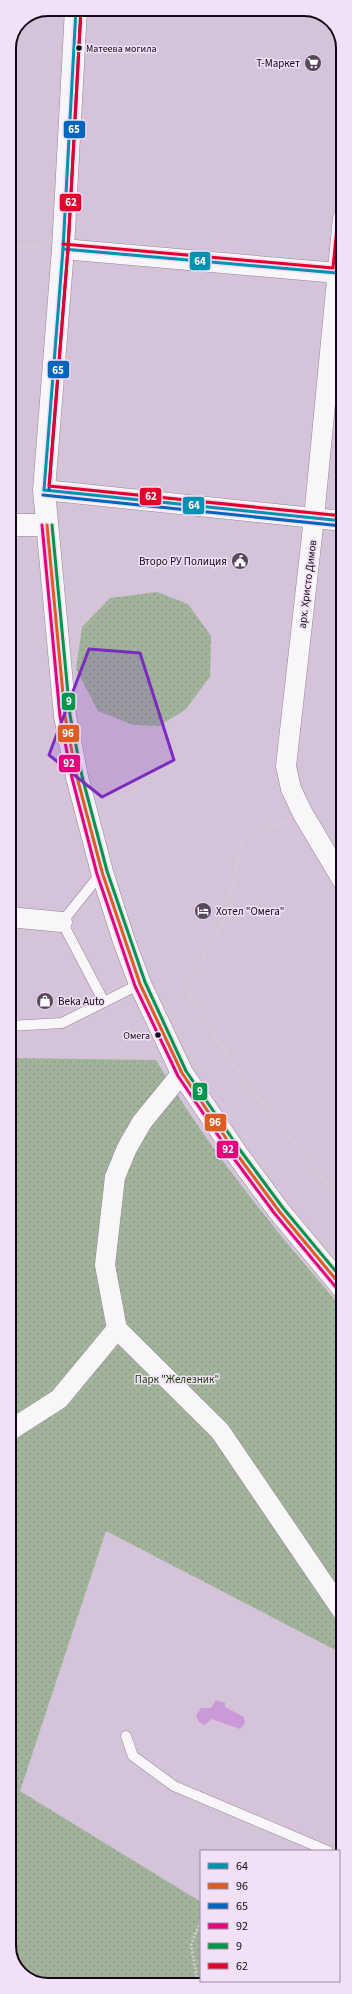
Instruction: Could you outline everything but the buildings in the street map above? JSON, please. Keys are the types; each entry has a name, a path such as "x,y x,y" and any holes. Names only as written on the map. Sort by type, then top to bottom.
{"street":[{"path":"76,16 63,249 44,490 65,716 77,777 102,872 123,938 140,984 182,1074 266,1194 336,1279"},
{"path":"63,249 336,273"},
{"name":"арх. Христо Димов","path":"336,284 314,518 286,766 291,789 303,814 336,869"},
{"path":"44,490 336,520"},
{"path":"16,525 47,526"},
{"path":"16,918 62,922"},
{"path":"182,1074 142,1122 127,1148 115,1177 105,1265 117,1329 220,1431 336,1602"},
{"path":"16,1426 59,1398 117,1329"}],"lane":[{"path":"102,872 62,922 104,1002"},
{"path":"16,1026 62,1023 140,984"},
{"path":"126,1736 133,1756 174,1786 326,1850"}],"path":[{"path":"16,247 41,246 63,249"},
{"path":"303,814 243,839 225,919 199,966 188,982 192,1001 240,1076 336,1194"},
{"path":"197,1978 191,1944 200,1923"}],"highlighted area":[{"path":"89,649 140,653 174,760 102,797 49,755"}],"green space":[{"path":"157,592 188,604 211,636 210,677 185,710 159,726 133,725 98,711 76,669 82,627 110,598"},
{"name":"Парк \"Железник\"","path":"16,1058 156,1060 198,1126 244,1189 336,1301 336,1650 106,1531 20,1791 200,1901 200,1978 46,1978 30,1973 19,1960 16,1950"}],"shaded area":[{"path":"216,1700 225,1703 225,1707 244,1717 245,1723 240,1729 212,1719 204,1725 199,1722 196,1716 201,1708 211,1708"}],"transit line":[{"name":"64","path":"44,490 63,249 76,16"},
{"name":"65","path":"49,490 68,249 81,16"},
{"name":"62","path":"81,16 68,249 49,486 336,515"},
{"name":"62","path":"63,244 333,268 336,237"},
{"name":"64","path":"63,249 336,273"},
{"name":"64","path":"44,490 336,520"},
{"name":"65","path":"43,495 336,525"},
{"name":"92","path":"42,525 60,716 72,778 97,874 135,986 178,1076 232,1156 275,1214 336,1287"},
{"name":"96","path":"47,525 65,716 77,777 102,872 140,984 182,1073 236,1153 279,1211 336,1280"},
{"name":"9","path":"52,525 70,715 82,776 107,871 145,982 186,1071 240,1150 283,1208 336,1272"}],"place":[{"name":"Матеева могила","path":"79,48"},
{"name":"Т-Маркет","path":"313,63"},
{"name":"Второ РУ Полиция","path":"240,561"},
{"name":"Хотел \"Омега\"","path":"203,911"},
{"name":"Beka Auto","path":"45,1001"},
{"name":"Омега","path":"158,1035"}]}
